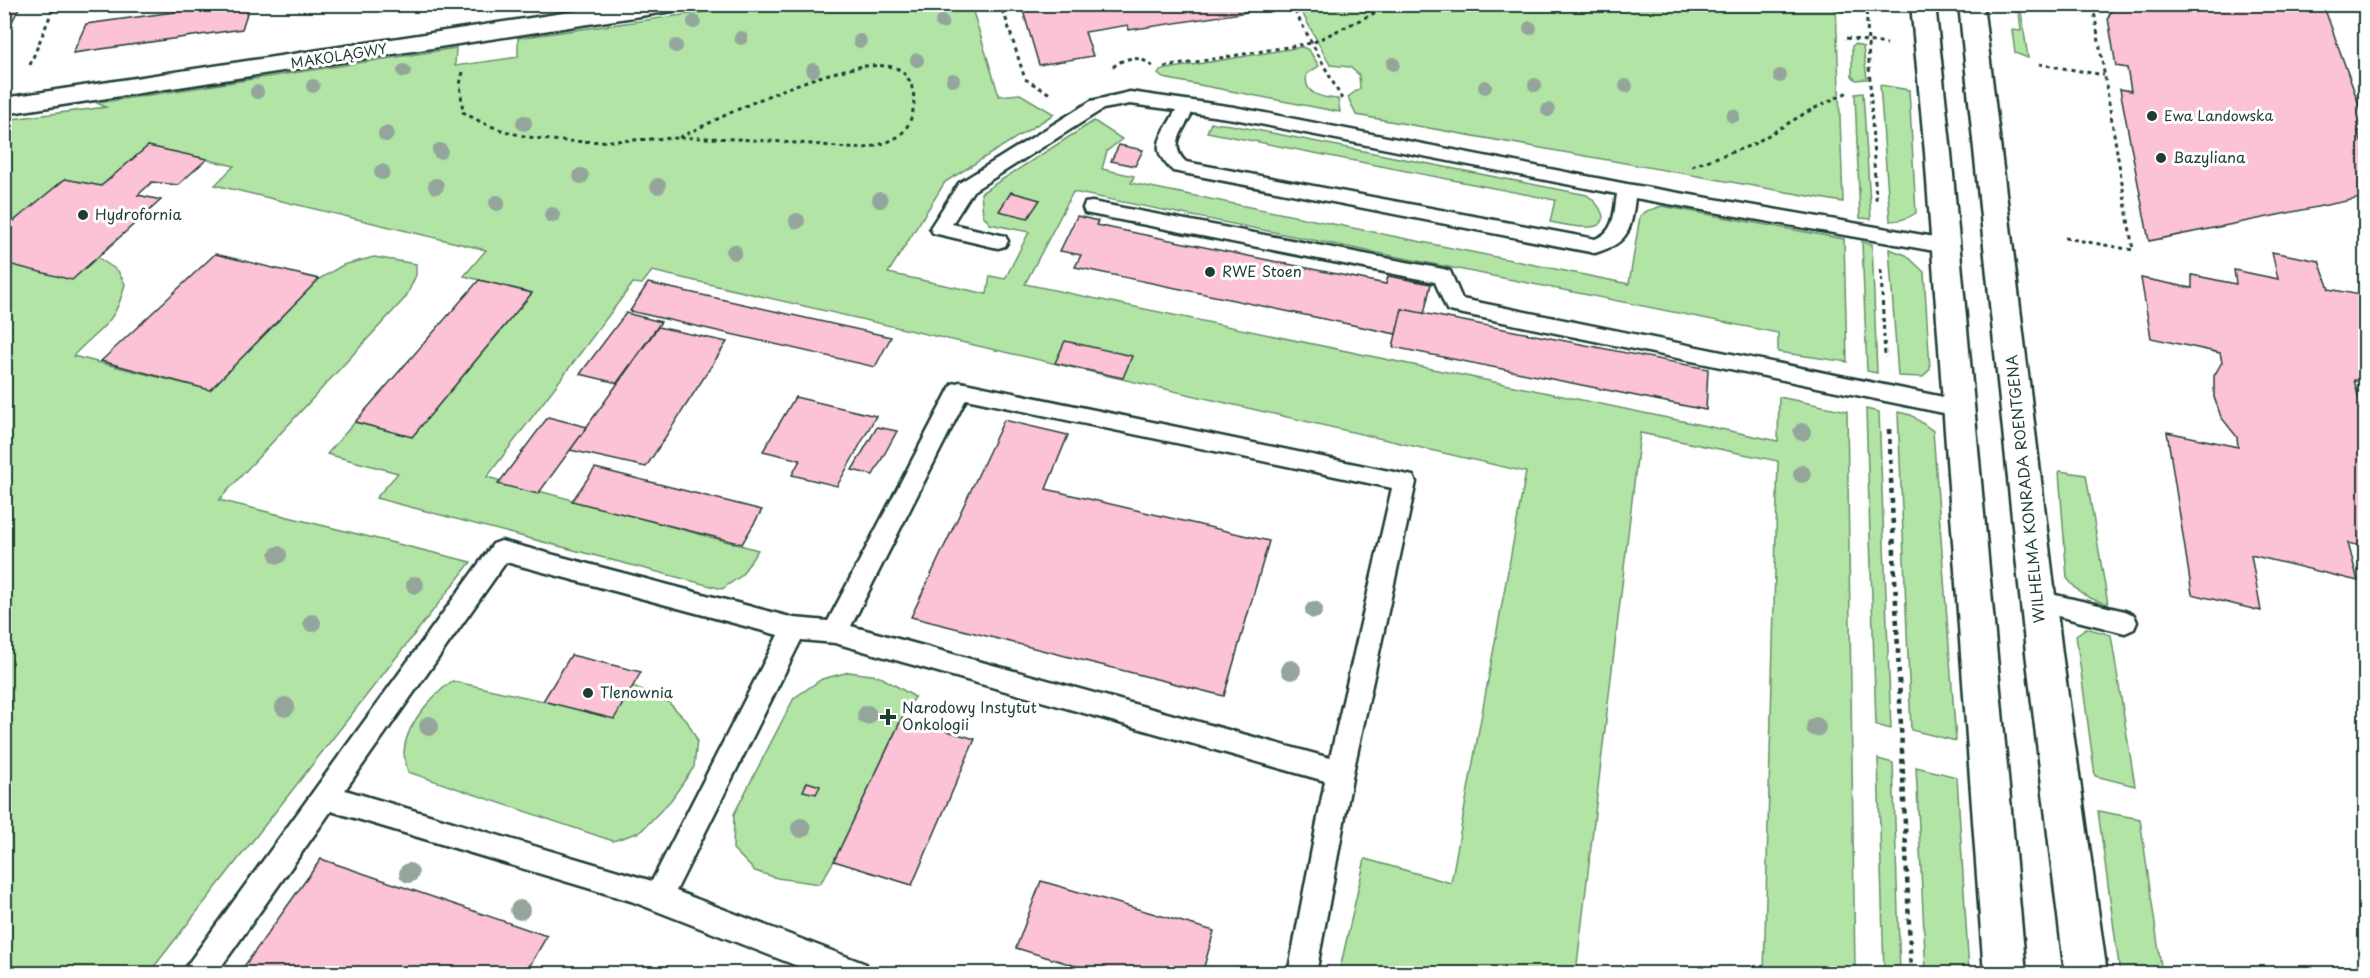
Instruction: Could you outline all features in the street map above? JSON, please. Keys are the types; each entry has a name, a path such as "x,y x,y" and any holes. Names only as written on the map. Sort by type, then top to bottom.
{"street":[{"name":"MAKOLĄGWY","path":"4,106 673,4"},
{"path":"1923,4 1946,246 2005,974"},
{"name":"WILHELMA KONRADA ROENTGENA","path":"1971,4 2038,601 2086,974"}],"lane":[{"path":"998,241 940,228 966,187 1097,105 1130,98 1234,113 1627,190 1946,246"},
{"path":"1187,106 1167,145 1169,157 1180,167 1572,242 1595,246 1609,243 1619,234 1627,190"},
{"path":"1092,208 1443,276 1454,304 1958,408"},
{"path":"835,632 960,390 1405,482 1340,773 1302,974"},
{"path":"198,974 501,551 794,629 835,632 1340,773"},
{"path":"2038,601 2125,622"},
{"path":"659,896 794,629"},
{"path":"326,797 659,896 856,974"}],"path":[{"path":"29,69 55,4"},
{"path":"998,4 1005,16 1025,79 1054,96"},
{"path":"1291,4 1348,111"},
{"path":"1153,69 1312,43 1393,4"},
{"path":"1819,4 1845,11"},
{"path":"1866,4 1887,392 1911,974"},
{"path":"2065,238 2133,250 2104,75 2095,5 2088,4"},
{"path":"469,36 460,84 463,112 486,127 538,141 678,138 716,137 864,148 885,144 903,132 911,120 914,91 906,74 891,66 860,68 790,86 678,138"},
{"path":"1846,38 1894,45"},
{"path":"2039,64 2104,75"},
{"path":"1689,166 1752,145 1807,112 1848,92"}],"green space":[{"path":"754,5 971,5 999,96 1020,94 1054,114 945,182 888,273 987,294 990,276 1005,279 1029,232 990,224 983,215 981,193 1094,121 1122,139 1107,151 1102,169 1134,176 1131,183 1629,284 1640,216 1662,206 1844,239 1847,362 1778,352 1778,333 1073,192 1025,284 1778,441 1779,397 1847,411 1855,973 1764,973 1778,461 1640,433 1576,973 1339,973 1365,859 1451,883 1526,472 652,271 642,284 633,283 487,477 758,550 741,576 722,589 376,498 398,473 327,454 355,422 412,437 532,293 464,276 486,250 215,185 234,166 148,146 101,186 65,179 5,229 4,120 106,107 97,103 456,48 455,66 518,57 518,38"},
{"path":"1298,5 1836,5 1843,202 1356,115 1348,97 1360,88 1359,75 1350,67 1330,65"},
{"path":"2009,5 2020,5 2028,58 2015,53 2012,30 2021,31 2019,13 2010,11"},
{"path":"1855,44 1863,47 1867,79 1856,80 1852,76 1852,46"},
{"path":"1302,47 1309,50 1319,66 1307,74 1307,86 1315,94 1338,99 1340,112 1163,78 1158,74 1161,70"},
{"path":"1880,85 1909,90 1916,213 1897,221 1890,221"},
{"path":"1863,93 1871,219 1860,218 1855,94"},
{"path":"1211,123 1587,195 1600,208 1603,219 1597,226 1589,227 1550,222 1555,200 1207,132"},
{"path":"1862,242 1872,244 1877,373 1867,371"},
{"path":"1889,249 1906,255 1924,272 1930,369 1923,377 1898,376"},
{"path":"97,257 118,271 125,284 111,318 73,356 210,390 319,279 343,265 374,257 416,264 416,275 406,297 219,500 471,562 149,973 5,974 5,263"},
{"path":"1866,409 1879,412 1891,729 1876,725"},
{"path":"1898,412 1911,415 1933,431 1956,741 1911,730"},
{"path":"2059,471 2086,475 2108,604 2085,595 2067,578"},
{"path":"2086,628 2111,635 2135,786 2095,776 2076,635"},
{"path":"849,672 879,676 915,697 902,718 834,861 820,884 777,878 755,871 733,849 734,814 794,698 822,679"},
{"path":"452,681 543,701 633,686 665,699 687,721 697,740 694,767 671,800 640,832 613,841 408,772 404,753 409,732 420,712"},
{"path":"1878,759 1893,763 1900,973 1884,973"},
{"path":"1916,767 1957,777 1969,973 1926,973"},
{"path":"2098,811 2140,819 2162,973 2120,973"}],"building":[{"path":"4,4 21,4 4,38"},
{"path":"233,4 250,4 242,29 73,53 86,24"},
{"path":"1021,4 1245,4 1248,12 1129,30 1128,25 1085,32 1093,56 1039,65"},
{"path":"2125,4 2323,4 2366,124 2366,133 2358,131 2361,142 2366,143 2366,197 2149,241 2120,89 2131,91 2127,68 2116,66 2108,18 2111,11"},
{"path":"1119,145 1143,150 1135,166 1111,161"},
{"name":"Hydrofornia","path":"148,146 207,159 178,185 152,182 138,195 161,200 72,280 4,263 4,229 65,179 101,186"},
{"path":"1011,192 1040,200 1028,218 999,211"},
{"name":"RWE Stoen","path":"1077,216 1098,221 1096,225 1386,284 1388,276 1431,284 1424,314 1402,309 1396,334 1075,267 1081,255 1060,251"},
{"path":"2272,252 2319,261 2329,289 2366,296 2366,383 2354,380 2366,425 2366,547 2348,543 2358,581 2251,555 2261,611 2192,594 2167,432 2238,447 2237,437 2221,417 2214,397 2214,376 2222,362 2220,353 2151,338 2141,278 2192,288 2192,275 2236,284 2234,270 2278,279"},
{"path":"215,254 319,279 210,390 101,361"},
{"path":"479,280 532,293 412,437 355,422"},
{"path":"648,283 891,337 875,367 630,311"},
{"path":"1402,309 1708,369 1706,410 1393,347"},
{"path":"626,313 661,322 617,383 580,374"},
{"path":"658,327 727,342 646,467 570,450"},
{"path":"1065,341 1132,356 1123,378 1055,363"},
{"path":"795,397 876,416 837,486 792,475 800,460 763,451"},
{"path":"548,417 587,427 538,494 498,484"},
{"path":"1004,420 1068,435 1046,489 1269,541 1224,696 911,617"},
{"path":"877,427 897,431 873,475 852,470"},
{"path":"595,468 762,510 742,544 572,501"},
{"name":"Tlenownia","path":"571,655 641,672 614,719 543,701"},
{"path":"902,718 975,739 912,885 834,861"},
{"path":"807,782 820,786 816,794 803,791"},
{"path":"321,859 547,936 525,974 240,972"},
{"path":"1041,881 1214,931 1202,974 1102,974 1016,948"}],"place":[{"name":"Ewa Landowska","path":"2152,116"},
{"name":"Bazyliana","path":"2161,158"},
{"name":"Hydrofornia","path":"83,215"},
{"name":"RWE Stoen","path":"1210,272"},
{"name":"Tlenownia","path":"588,693"},
{"name":"Narodowy Instytut Onkologii","path":"888,717"}]}
